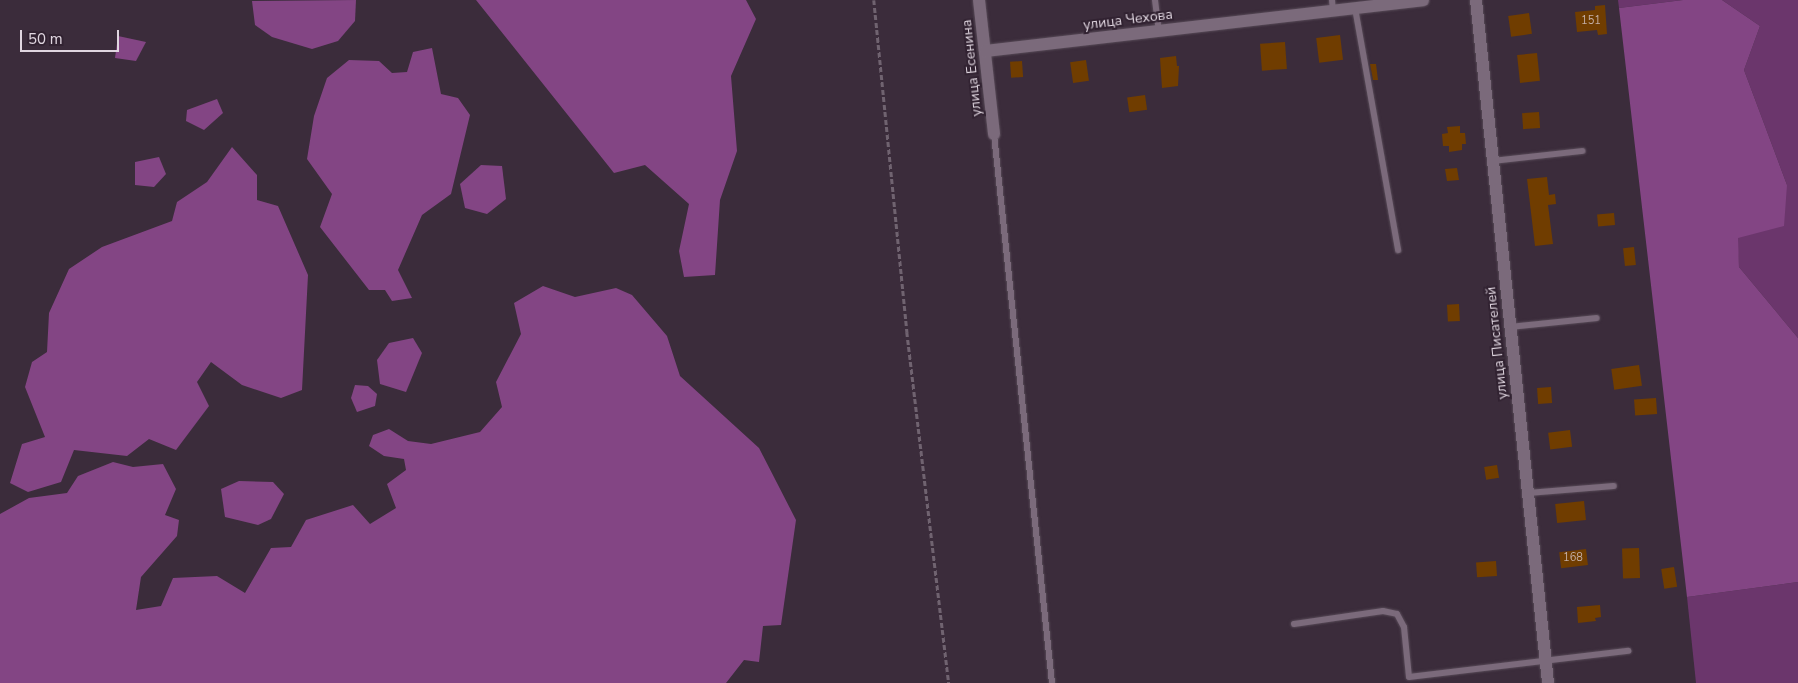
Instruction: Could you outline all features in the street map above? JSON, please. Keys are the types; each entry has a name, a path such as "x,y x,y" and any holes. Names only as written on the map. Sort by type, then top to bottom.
{"street":[{"name":"улица Есенина","path":"980,0 994,134"},
{"name":"улица Чехова","path":"985,51 1158,31 1332,5 1355,8 1423,0"},
{"name":"улица Писателей","path":"1476,0 1548,683"}],"lane":[{"path":"1155,0 1158,31"},
{"path":"1355,8 1398,250"},
{"path":"994,134 1052,683"},
{"path":"1493,161 1582,151"},
{"path":"1510,327 1597,318"},
{"path":"1528,493 1614,486"},
{"path":"1294,624 1382,611 1397,614 1404,628 1409,677 1628,651"}],"path":[{"path":"874,0 907,332 949,683"}],"shaded area":[{"path":"356,0 355,21 338,41 312,49 272,37 255,25 252,1"},
{"path":"476,0 746,0 756,19 731,76 737,151 720,200 715,275 684,277 679,251 689,204 645,165 614,173"},
{"path":"1618,0 1683,0 1619,8"},
{"path":"1683,0 1722,0 1760,26 1744,70 1787,185 1784,226 1738,238 1739,267 1798,338 1798,582 1687,597 1619,8"},
{"path":"1722,0 1798,0 1798,338 1739,267 1737,238 1787,185 1744,70 1760,26"},
{"path":"118,36 146,42 136,61 115,58"},
{"path":"432,48 441,94 458,98 470,115 451,194 422,215 398,270 412,298 392,301 385,290 369,290 320,227 332,194 307,159 314,116 327,78 349,60 379,61 392,73 407,72 413,52"},
{"path":"217,99 223,113 204,130 186,121 187,110"},
{"path":"232,147 257,175 257,200 278,206 308,275 302,390 281,398 242,385 211,362 197,382 209,406 176,450 149,439 127,456 74,450 61,482 28,492 10,483 22,444 45,437 25,387 32,362 47,352 49,313 69,269 102,247 172,221 177,202 207,182"},
{"path":"159,157 166,174 154,187 135,185 135,162"},
{"path":"481,165 502,166 506,199 487,214 465,208 460,184"},
{"path":"543,286 575,297 616,288 632,295 667,336 680,376 759,448 796,520 781,625 763,626 759,662 744,660 726,683 0,683 0,514 29,498 67,493 78,476 113,462 133,467 163,464 176,489 165,515 179,520 177,536 141,577 136,610 161,606 173,578 217,576 245,593 271,548 291,547 306,520 353,505 370,524 396,508 387,484 406,470 404,459 384,456 369,446 373,435 389,429 408,441 431,444 480,432 502,407 496,382 521,334 514,303"},
{"path":"413,338 422,353 406,392 380,384 377,360 389,343"},
{"path":"355,385 368,386 377,394 375,406 357,412 351,398"},
{"path":"239,481 273,482 284,494 271,519 258,525 225,517 221,489"},
{"path":"1798,582 1798,683 1696,683 1687,597"}],"building":[{"path":"1605,5 1607,34 1598,35 1597,30 1577,32 1575,12 1595,10 1595,6"},
{"path":"1529,13 1532,34 1511,37 1508,16"},
{"path":"1340,35 1343,60 1319,63 1316,38"},
{"path":"1285,42 1287,69 1262,71 1260,44"},
{"path":"1537,53 1540,81 1520,83 1517,55"},
{"path":"1176,56 1177,66 1179,66 1178,86 1162,88 1160,58"},
{"path":"1086,60 1089,81 1073,83 1070,62"},
{"path":"1022,61 1023,77 1011,78 1010,62"},
{"path":"1370,64 1376,64 1378,80 1373,80"},
{"path":"1145,95 1147,110 1129,112 1127,98"},
{"path":"1539,112 1540,128 1523,129 1522,113"},
{"path":"1460,126 1460,133 1465,133 1466,144 1462,144 1462,150 1449,152 1449,146 1443,146 1442,134 1448,133 1447,127"},
{"path":"1457,168 1459,180 1447,181 1445,169"},
{"path":"1547,177 1549,195 1555,194 1556,204 1548,205 1553,244 1535,246 1527,179"},
{"path":"1614,213 1615,225 1598,226 1597,214"},
{"path":"1634,247 1636,265 1625,266 1623,248"},
{"path":"1459,304 1460,321 1448,322 1447,305"},
{"path":"1639,365 1642,386 1614,390 1611,369"},
{"path":"1551,387 1552,403 1538,404 1537,388"},
{"path":"1656,398 1657,414 1635,415 1634,400"},
{"path":"1570,430 1572,447 1550,450 1548,433"},
{"path":"1497,465 1499,478 1486,480 1484,467"},
{"path":"1584,501 1586,520 1557,523 1555,504"},
{"path":"1639,548 1640,578 1623,579 1622,549"},
{"path":"1586,549 1588,565 1561,568 1559,552"},
{"path":"1496,561 1497,576 1477,577 1476,562"},
{"path":"1674,567 1677,587 1664,589 1661,569"},
{"path":"1600,605 1601,617 1595,618 1596,621 1578,623 1577,607"}]}
